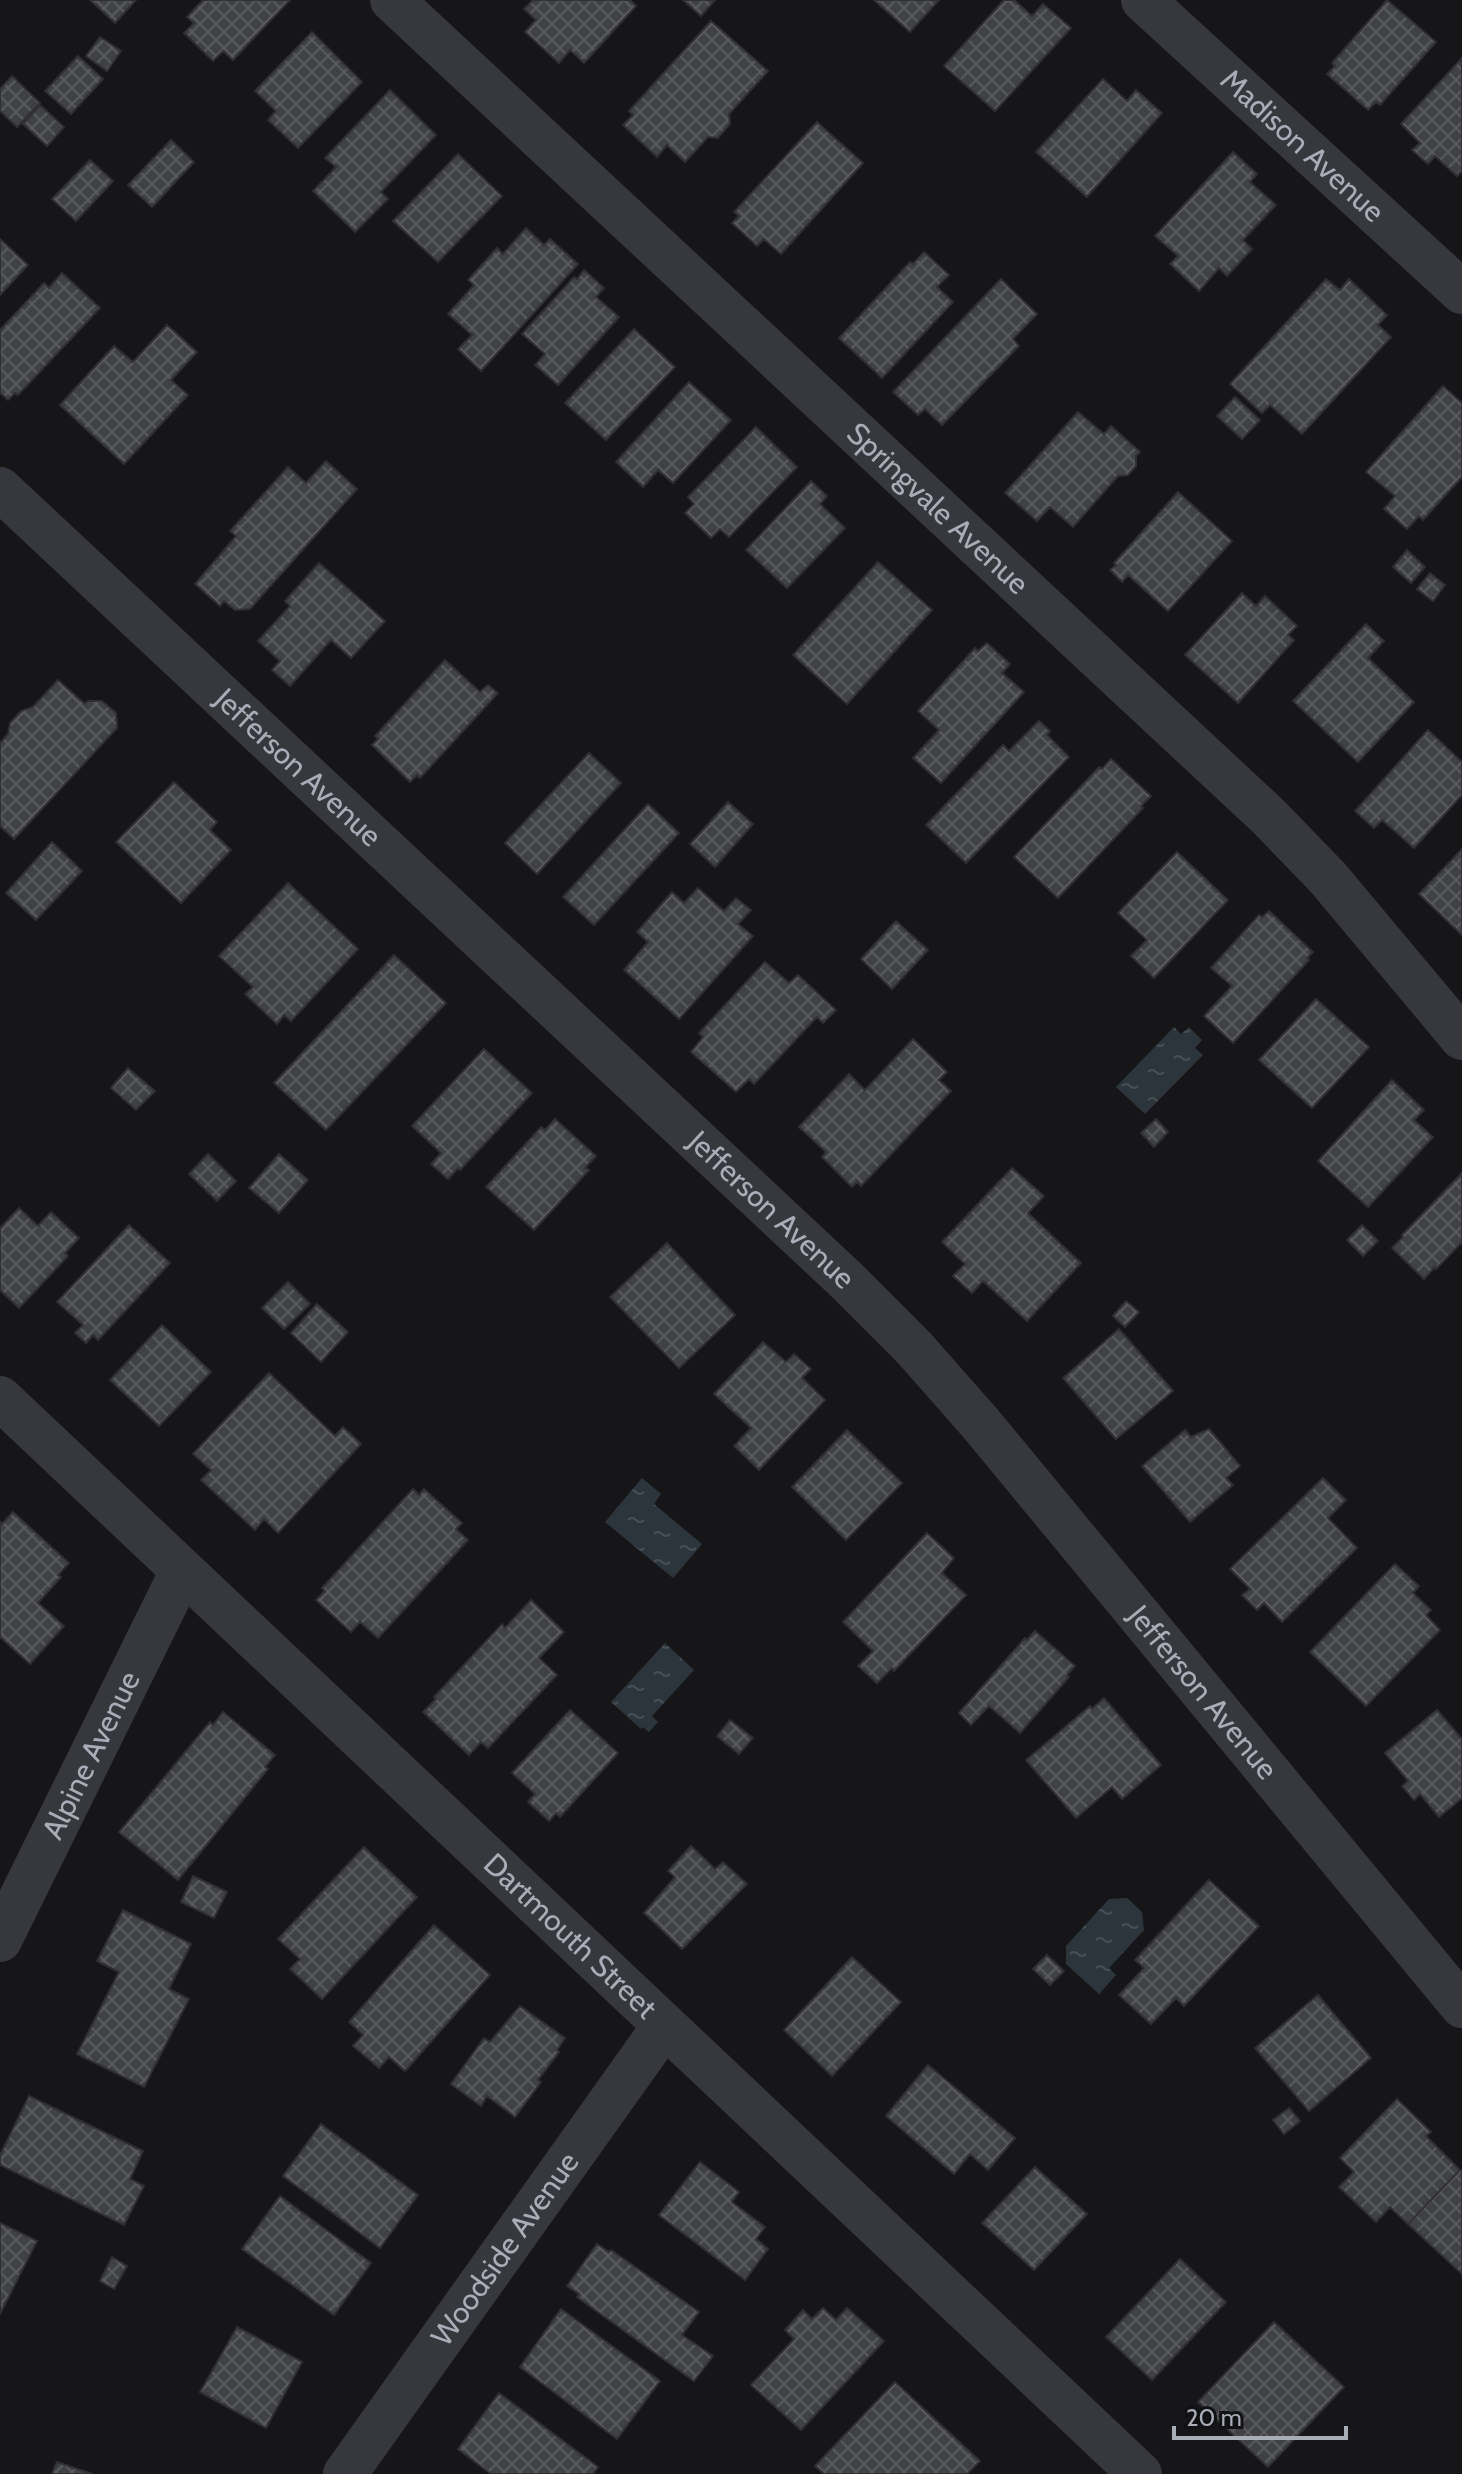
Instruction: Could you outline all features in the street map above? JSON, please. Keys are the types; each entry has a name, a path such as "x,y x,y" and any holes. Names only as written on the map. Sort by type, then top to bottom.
{"street":[{"name":"Springvale Avenue","path":"392,0 1269,817 1328,878 1462,1038"},
{"name":"Madison Avenue","path":"1143,0 1462,292"},
{"name":"Jefferson Avenue","path":"0,489 844,1278 915,1349 981,1424 1462,2006"},
{"name":"Dartmouth Street","path":"0,1398 1140,2474"},
{"name":"Alpine Avenue","path":"0,1940 182,1571"},
{"name":"Woodside Avenue","path":"345,2474 664,2026"}],"water":[{"path":"1174,1027 1181,1034 1189,1027 1202,1040 1195,1048 1203,1055 1145,1114 1116,1087"},
{"path":"642,1478 661,1494 654,1504 702,1544 673,1578 605,1522"},
{"path":"665,1643 694,1670 652,1716 658,1722 649,1732 643,1727 641,1729 611,1702"},
{"path":"1127,1898 1142,1912 1144,1930 1109,1968 1116,1975 1099,1994 1066,1964 1066,1946 1109,1899"}],"building":[{"path":"90,0 136,0 115,23"},
{"path":"203,0 290,0 233,60 223,51 213,61 184,33 194,23 187,17"},
{"path":"533,0 630,0 636,6 584,63 570,50 559,63 525,32 536,20 524,9"},
{"path":"683,0 715,0 701,16"},
{"path":"874,0 939,0 910,32"},
{"path":"1004,0 1014,0 1032,16 1043,4 1071,28 995,111 944,66"},
{"path":"1387,0 1436,42 1380,105 1376,102 1368,110 1327,74 1335,66 1332,63"},
{"path":"711,21 768,71 729,114 730,124 718,138 708,137 685,162 667,145 657,157 623,125 633,115 629,111"},
{"path":"312,32 362,82 298,148 268,120 276,111 255,91"},
{"path":"100,37 121,51 107,71 86,56"},
{"path":"78,56 103,79 71,114 45,91"},
{"path":"1462,58 1462,171 1457,176 1435,156 1428,164 1412,150 1420,143 1401,124"},
{"path":"12,76 40,103 17,127 0,111 0,89"},
{"path":"1103,79 1127,101 1136,90 1162,113 1087,197 1036,152"},
{"path":"390,90 436,135 381,192 388,199 355,232 313,191 336,167 325,158"},
{"path":"40,105 64,127 47,146 23,124"},
{"path":"817,122 863,163 781,254 764,239 757,246 732,223 739,216 734,212"},
{"path":"171,140 194,162 152,207 128,185"},
{"path":"1233,152 1257,174 1250,182 1276,205 1243,240 1252,249 1227,276 1219,268 1199,291 1170,264 1178,256 1155,236"},
{"path":"458,154 502,196 438,262 393,221"},
{"path":"90,160 113,181 76,221 52,199"},
{"path":"526,228 544,245 550,239 578,264 481,371 458,349 472,335 448,314 474,285 468,280 497,248 503,254"},
{"path":"0,239 28,265 0,295"},
{"path":"924,252 949,275 937,287 953,302 882,378 839,338 910,262 913,264"},
{"path":"584,270 604,288 596,297 619,317 558,385 535,365 545,354 522,334"},
{"path":"62,273 100,308 18,395 15,393 8,400 0,393 0,330 44,283 49,288"},
{"path":"1001,279 1037,314 1013,339 1019,346 942,425 925,409 918,415 893,392"},
{"path":"1326,279 1340,290 1349,279 1387,315 1378,325 1391,337 1302,434 1270,405 1262,413 1230,384"},
{"path":"167,325 197,352 171,380 188,395 124,464 60,405 114,346 133,362"},
{"path":"634,329 675,367 606,440 565,403"},
{"path":"689,382 731,420 673,483 658,470 643,487 616,462"},
{"path":"1443,386 1462,403 1462,477 1423,520 1419,516 1407,529 1384,509 1395,496 1366,472"},
{"path":"1235,397 1260,420 1242,439 1217,416"},
{"path":"1078,412 1104,434 1111,426 1140,452 1136,456 1136,466 1128,475 1118,476 1073,527 1050,507 1037,521 1005,493"},
{"path":"756,427 797,467 729,537 720,529 711,538 685,513 694,504 688,497"},
{"path":"326,461 357,489 250,609 235,610 224,601 220,606 195,584 236,536 230,531 288,467 306,483"},
{"path":"811,481 827,496 820,504 845,528 787,588 746,550"},
{"path":"1178,492 1232,541 1168,611 1128,575 1122,582 1110,570"},
{"path":"1407,550 1425,567 1411,583 1393,567"},
{"path":"878,562 932,610 847,704 793,655"},
{"path":"319,563 385,621 351,658 331,640 290,686 272,670 280,661 258,641 290,606 285,601"},
{"path":"1430,573 1445,585 1433,601 1417,589"},
{"path":"1242,593 1256,606 1265,596 1297,626 1288,635 1294,640 1238,703 1185,655"},
{"path":"1366,624 1384,641 1368,658 1414,702 1358,762 1293,701"},
{"path":"987,643 1010,664 1002,673 1024,692 941,783 913,758 939,730 918,711 975,648 978,651"},
{"path":"445,660 480,692 488,685 498,693 420,778 417,775 410,782 372,745 378,739 375,736"},
{"path":"58,680 85,704 88,701 102,701 116,713 117,728 14,839 0,826 0,743 8,734 10,723 21,711 33,707"},
{"path":"1039,721 1050,731 1047,735 1069,757 966,863 926,825 1003,745 1009,751"},
{"path":"1428,730 1462,762 1462,795 1414,848 1382,820 1374,828 1355,811"},
{"path":"589,753 621,783 537,874 505,843"},
{"path":"1111,759 1151,796 1058,898 1014,857 1099,767 1102,769"},
{"path":"174,782 217,822 210,830 231,850 181,903 116,842"},
{"path":"728,802 753,824 715,867 690,844"},
{"path":"648,804 679,833 594,925 563,897"},
{"path":"52,842 82,871 36,920 6,893"},
{"path":"1462,849 1462,935 1419,894"},
{"path":"1177,852 1228,900 1154,978 1131,956 1147,940 1118,913"},
{"path":"288,883 358,949 291,1021 284,1015 277,1024 245,994 253,987 219,956"},
{"path":"698,888 724,911 736,898 751,910 738,924 753,936 679,1019 624,970 648,942 637,932 672,892 684,903"},
{"path":"1269,911 1313,952 1233,1043 1204,1016 1232,986 1211,968 1259,915 1262,917"},
{"path":"896,921 928,950 892,989 861,959"},
{"path":"394,955 446,1003 326,1130 274,1083"},
{"path":"765,962 789,983 798,975 836,1010 823,1023 817,1017 754,1084 749,1079 736,1092 691,1052 703,1037 699,1033"},
{"path":"1316,999 1369,1047 1312,1108 1259,1060"},
{"path":"913,1039 947,1072 939,1080 951,1091 861,1186 857,1182 852,1187 822,1157 826,1152 799,1127 849,1074 865,1090"},
{"path":"484,1049 532,1093 448,1179 431,1164 441,1153 412,1126"},
{"path":"128,1068 155,1091 136,1110 111,1088"},
{"path":"1392,1080 1424,1110 1414,1120 1433,1137 1368,1207 1318,1161"},
{"path":"555,1119 596,1156 585,1168 589,1170 534,1230 486,1187 541,1127 545,1130"},
{"path":"1156,1119 1168,1132 1154,1147 1141,1133"},
{"path":"208,1154 236,1181 217,1201 189,1174"},
{"path":"279,1154 308,1180 279,1213 249,1188"},
{"path":"1012,1168 1044,1196 1028,1213 1081,1263 1027,1321 983,1281 972,1293 953,1276 965,1264 942,1242"},
{"path":"1462,1173 1462,1242 1424,1279 1392,1248"},
{"path":"19,1208 38,1226 51,1212 79,1238 65,1253 68,1256 19,1308 0,1290 0,1228"},
{"path":"129,1225 170,1263 98,1340 93,1335 86,1343 75,1333 83,1325 57,1302"},
{"path":"1362,1225 1378,1241 1363,1256 1347,1240"},
{"path":"667,1243 735,1315 679,1368 610,1297"},
{"path":"288,1282 310,1304 284,1329 262,1308"},
{"path":"1126,1301 1139,1312 1125,1327 1113,1316"},
{"path":"317,1304 348,1332 321,1362 291,1333"},
{"path":"162,1325 211,1372 159,1426 110,1380"},
{"path":"1119,1329 1173,1391 1116,1439 1063,1378"},
{"path":"763,1342 786,1362 794,1354 811,1369 802,1378 825,1400 759,1470 734,1446 751,1428 714,1394"},
{"path":"269,1373 335,1436 343,1427 361,1444 278,1533 264,1519 255,1530 201,1480 211,1470 193,1454"},
{"path":"1209,1429 1240,1466 1226,1478 1233,1485 1190,1522 1142,1466 1185,1430 1191,1437"},
{"path":"847,1430 902,1483 846,1540 792,1487"},
{"path":"1323,1478 1346,1500 1328,1518 1357,1548 1282,1622 1264,1603 1257,1610 1242,1595 1250,1589 1230,1569"},
{"path":"413,1489 419,1495 424,1489 462,1523 456,1529 468,1540 378,1638 360,1622 351,1632 316,1600 325,1591 322,1588"},
{"path":"13,1512 69,1563 38,1603 64,1626 30,1664 0,1637 0,1522 2,1524"},
{"path":"927,1533 954,1558 942,1573 966,1595 894,1671 892,1668 877,1683 858,1666 873,1651 843,1622"},
{"path":"1395,1564 1419,1586 1413,1593 1431,1610 1426,1615 1440,1630 1366,1706 1310,1652"},
{"path":"531,1600 564,1632 539,1658 557,1675 488,1748 481,1742 469,1755 423,1712 502,1624 505,1628"},
{"path":"1035,1631 1075,1666 1067,1675 1069,1677 1020,1733 989,1706 971,1725 959,1713 1025,1638 1027,1640"},
{"path":"1104,1698 1161,1765 1122,1799 1112,1787 1076,1818 1026,1760 1090,1706 1092,1709"},
{"path":"570,1710 618,1753 560,1817 556,1813 549,1821 528,1802 535,1794 512,1773"},
{"path":"1437,1710 1462,1739 1462,1798 1439,1817 1420,1794 1414,1800 1402,1786 1408,1781 1385,1753"},
{"path":"223,1712 275,1755 265,1767 268,1769 178,1880 119,1832 210,1722 213,1725"},
{"path":"730,1720 753,1738 739,1754 717,1736"},
{"path":"691,1846 715,1869 723,1862 747,1884 682,1949 644,1913 675,1877 668,1871"},
{"path":"364,1847 417,1897 322,1999 290,1969 300,1959 278,1939"},
{"path":"193,1876 227,1892 214,1918 181,1902"},
{"path":"1209,1880 1259,1926 1184,2006 1176,1998 1151,2024 1119,1995 1144,1968 1135,1960"},
{"path":"123,1910 191,1944 169,1989 189,1999 144,2087 77,2054 119,1972 97,1961"},
{"path":"434,1925 490,1975 405,2071 389,2057 379,2068 353,2046 363,2035 349,2022"},
{"path":"1047,1955 1064,1971 1050,1985 1033,1969"},
{"path":"852,1957 901,2002 832,2076 784,2030"},
{"path":"1318,1995 1371,2058 1309,2111 1255,2048"},
{"path":"520,2006 565,2038 557,2050 559,2052 538,2080 541,2082 515,2117 487,2096 481,2106 451,2084 484,2038 490,2042"},
{"path":"928,2065 1015,2138 988,2170 970,2154 954,2174 886,2116"},
{"path":"29,2096 143,2151 130,2179 144,2186 124,2225 0,2165 0,2155"},
{"path":"1397,2099 1431,2132 1426,2136 1460,2170 1408,2224 1390,2207 1376,2222 1339,2187 1354,2172 1340,2158"},
{"path":"1289,2108 1300,2121 1284,2134 1273,2120"},
{"path":"321,2124 418,2195 380,2248 283,2176"},
{"path":"700,2162 739,2192 732,2202 765,2227 756,2239 768,2249 745,2280 659,2215"},
{"path":"1035,2167 1087,2214 1034,2270 982,2223"},
{"path":"1462,2171 1462,2274 1408,2224"},
{"path":"280,2196 371,2263 334,2315 242,2249"},
{"path":"0,2223 37,2241 0,2314"},
{"path":"597,2244 609,2252 611,2250 699,2312 682,2335 713,2356 694,2381 577,2297 579,2294 567,2286"},
{"path":"112,2257 127,2266 114,2289 100,2281"},
{"path":"1180,2259 1226,2302 1152,2380 1106,2337"},
{"path":"823,2308 836,2320 847,2308 884,2341 801,2430 751,2385 794,2339 785,2330 803,2310 812,2319"},
{"path":"561,2309 660,2381 617,2439 520,2367"},
{"path":"1274,2322 1344,2387 1268,2467 1198,2402"},
{"path":"237,2327 302,2362 266,2428 200,2392"},
{"path":"895,2382 980,2461 967,2474 824,2474 815,2466"},
{"path":"499,2393 598,2467 593,2474 491,2474 458,2449"},
{"path":"57,2462 92,2474 52,2474"}]}
